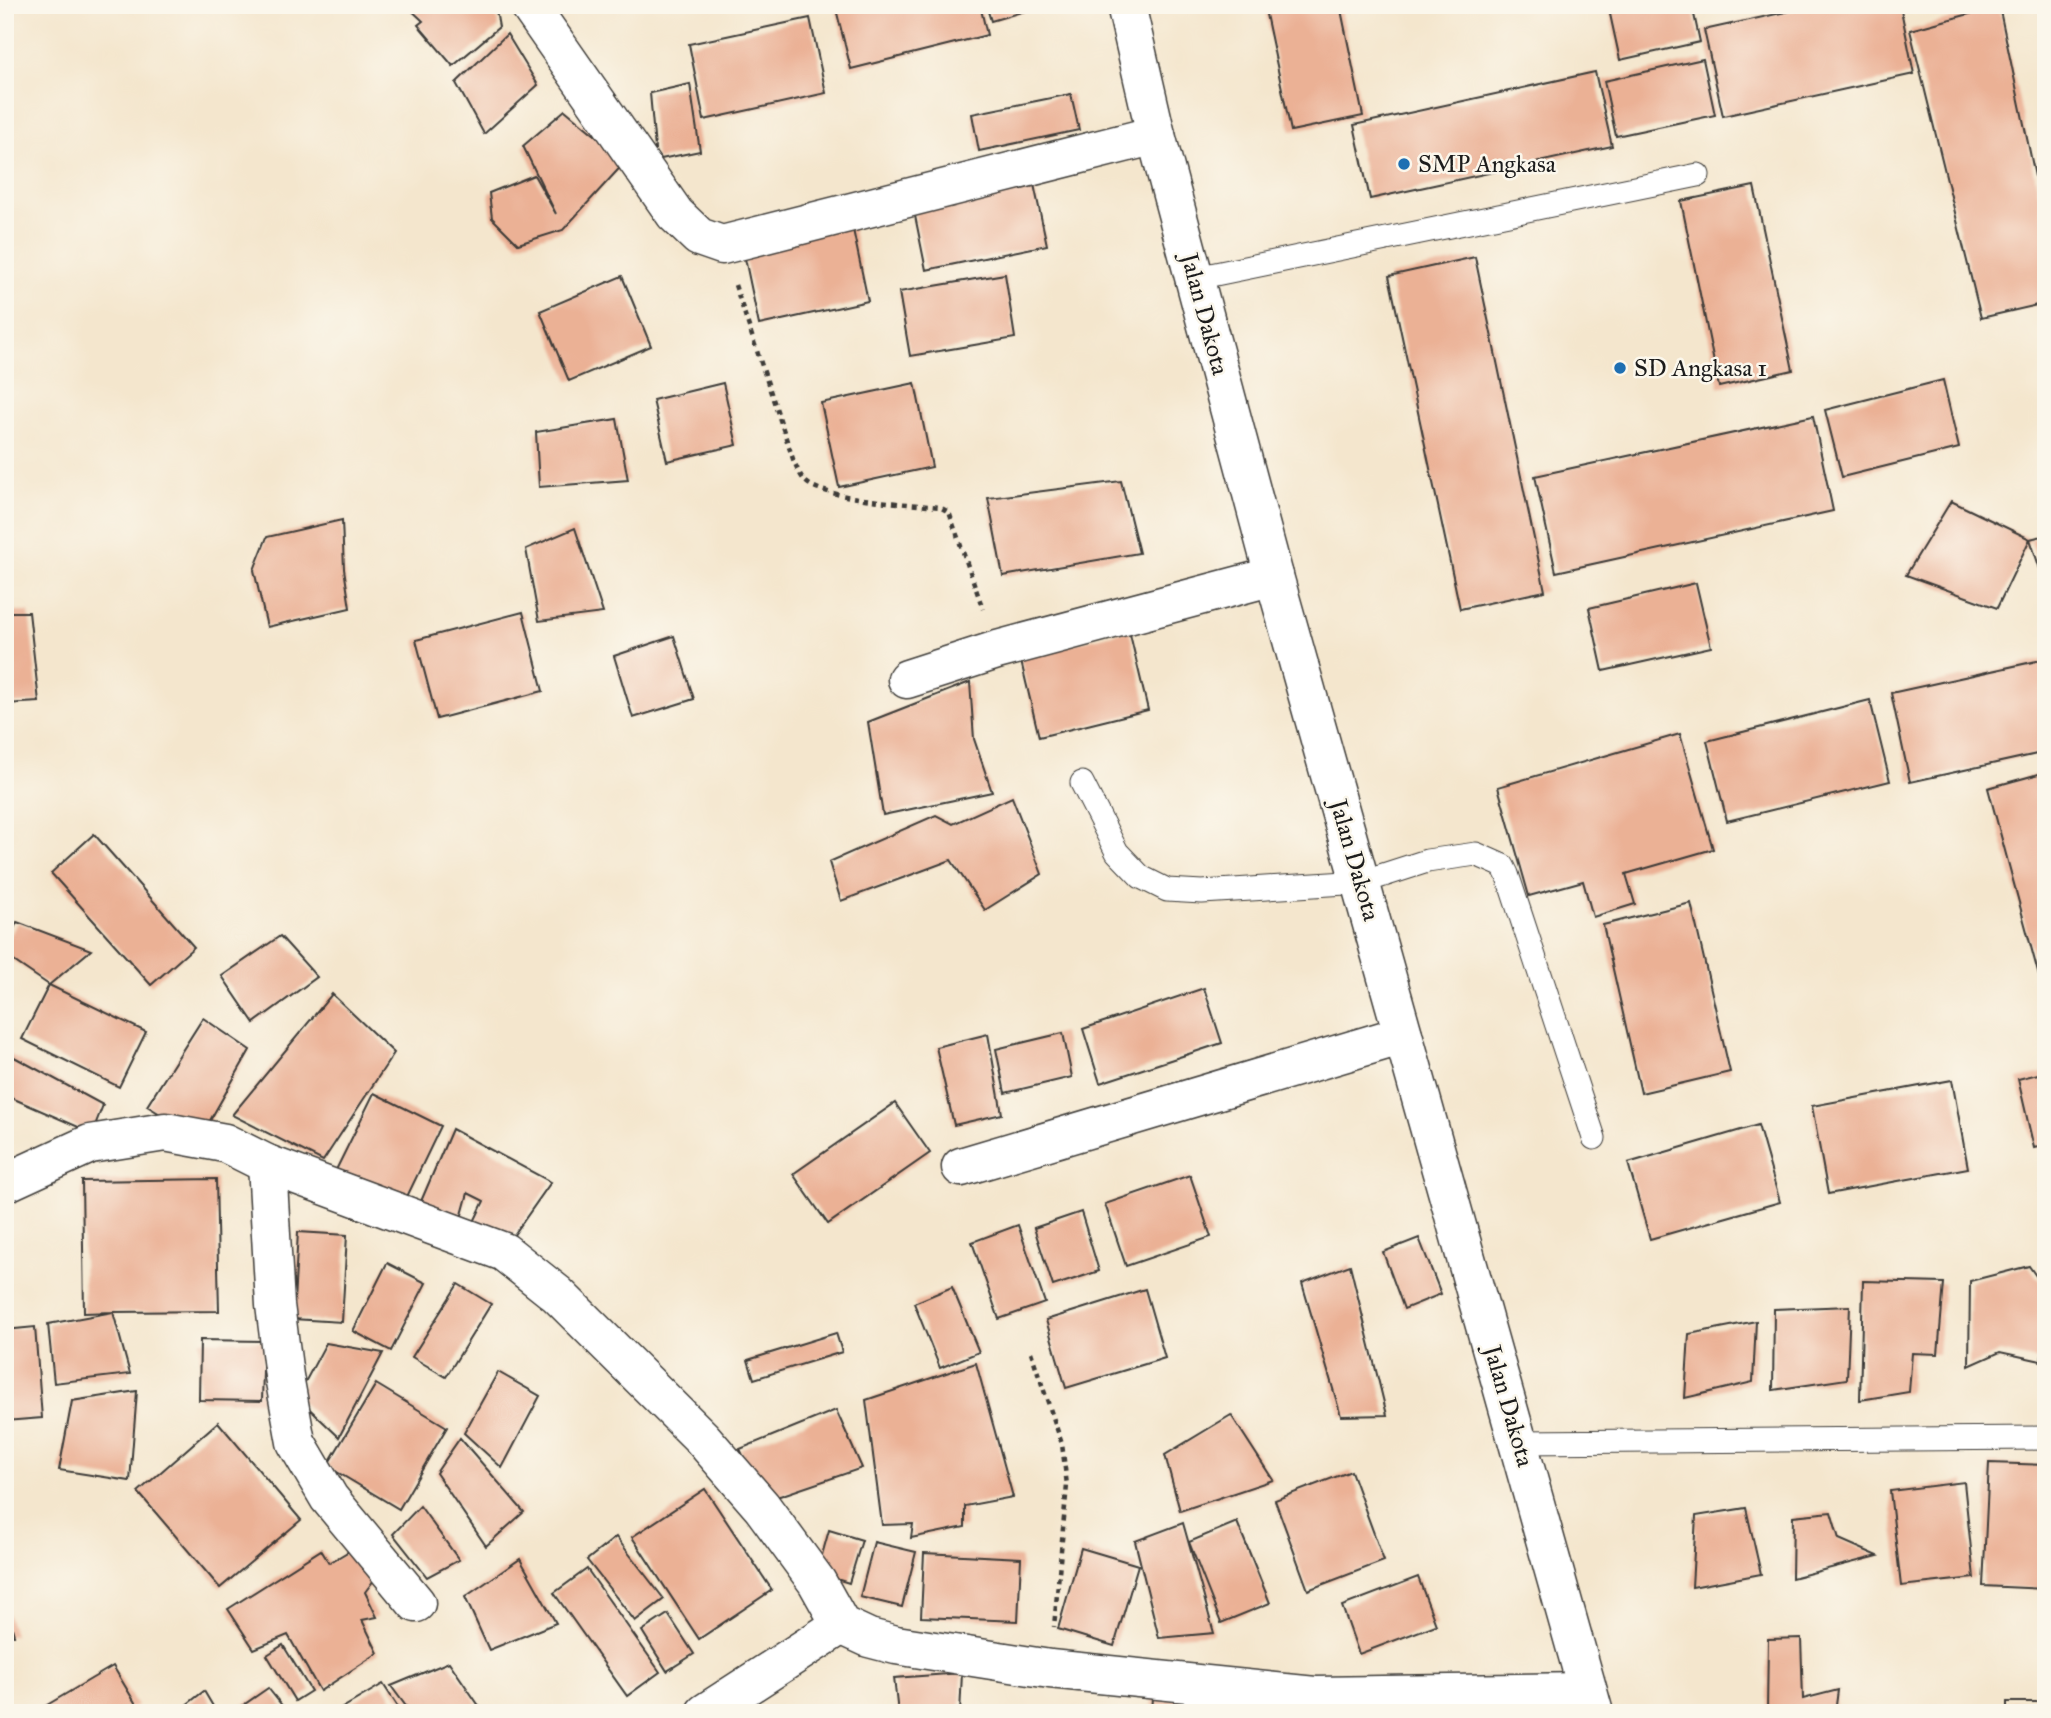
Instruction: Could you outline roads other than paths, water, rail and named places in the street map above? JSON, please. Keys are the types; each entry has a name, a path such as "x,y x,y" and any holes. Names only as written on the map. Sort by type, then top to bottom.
{"street":[{"path":"528,5 675,214 699,237 722,245 1156,135"},
{"name":"Jalan Dakota","path":"1126,5 1156,135 1274,576 1590,1702"},
{"path":"907,679 997,650 1274,576"},
{"path":"961,1167 1403,1035"},
{"path":"5,1183 90,1144 165,1132 225,1143 267,1164 504,1252 566,1303 702,1438 762,1507 817,1582 841,1625 869,1638 896,1645 1050,1670 1315,1696 1590,1702"},
{"path":"267,1164 275,1305 296,1442 329,1498 416,1603"},
{"path":"705,1713 841,1625"}],"lane":[{"path":"1196,278 1698,175"},
{"path":"1082,783 1117,852 1141,877 1167,890 1202,892 1362,882 1427,861 1476,854 1503,866 1594,1138"},
{"path":"1519,1442 2046,1438"}],"place":[{"name":"SMP Angkasa","path":"1404,164"},
{"name":"SD Angkasa 1","path":"1620,368"}]}
